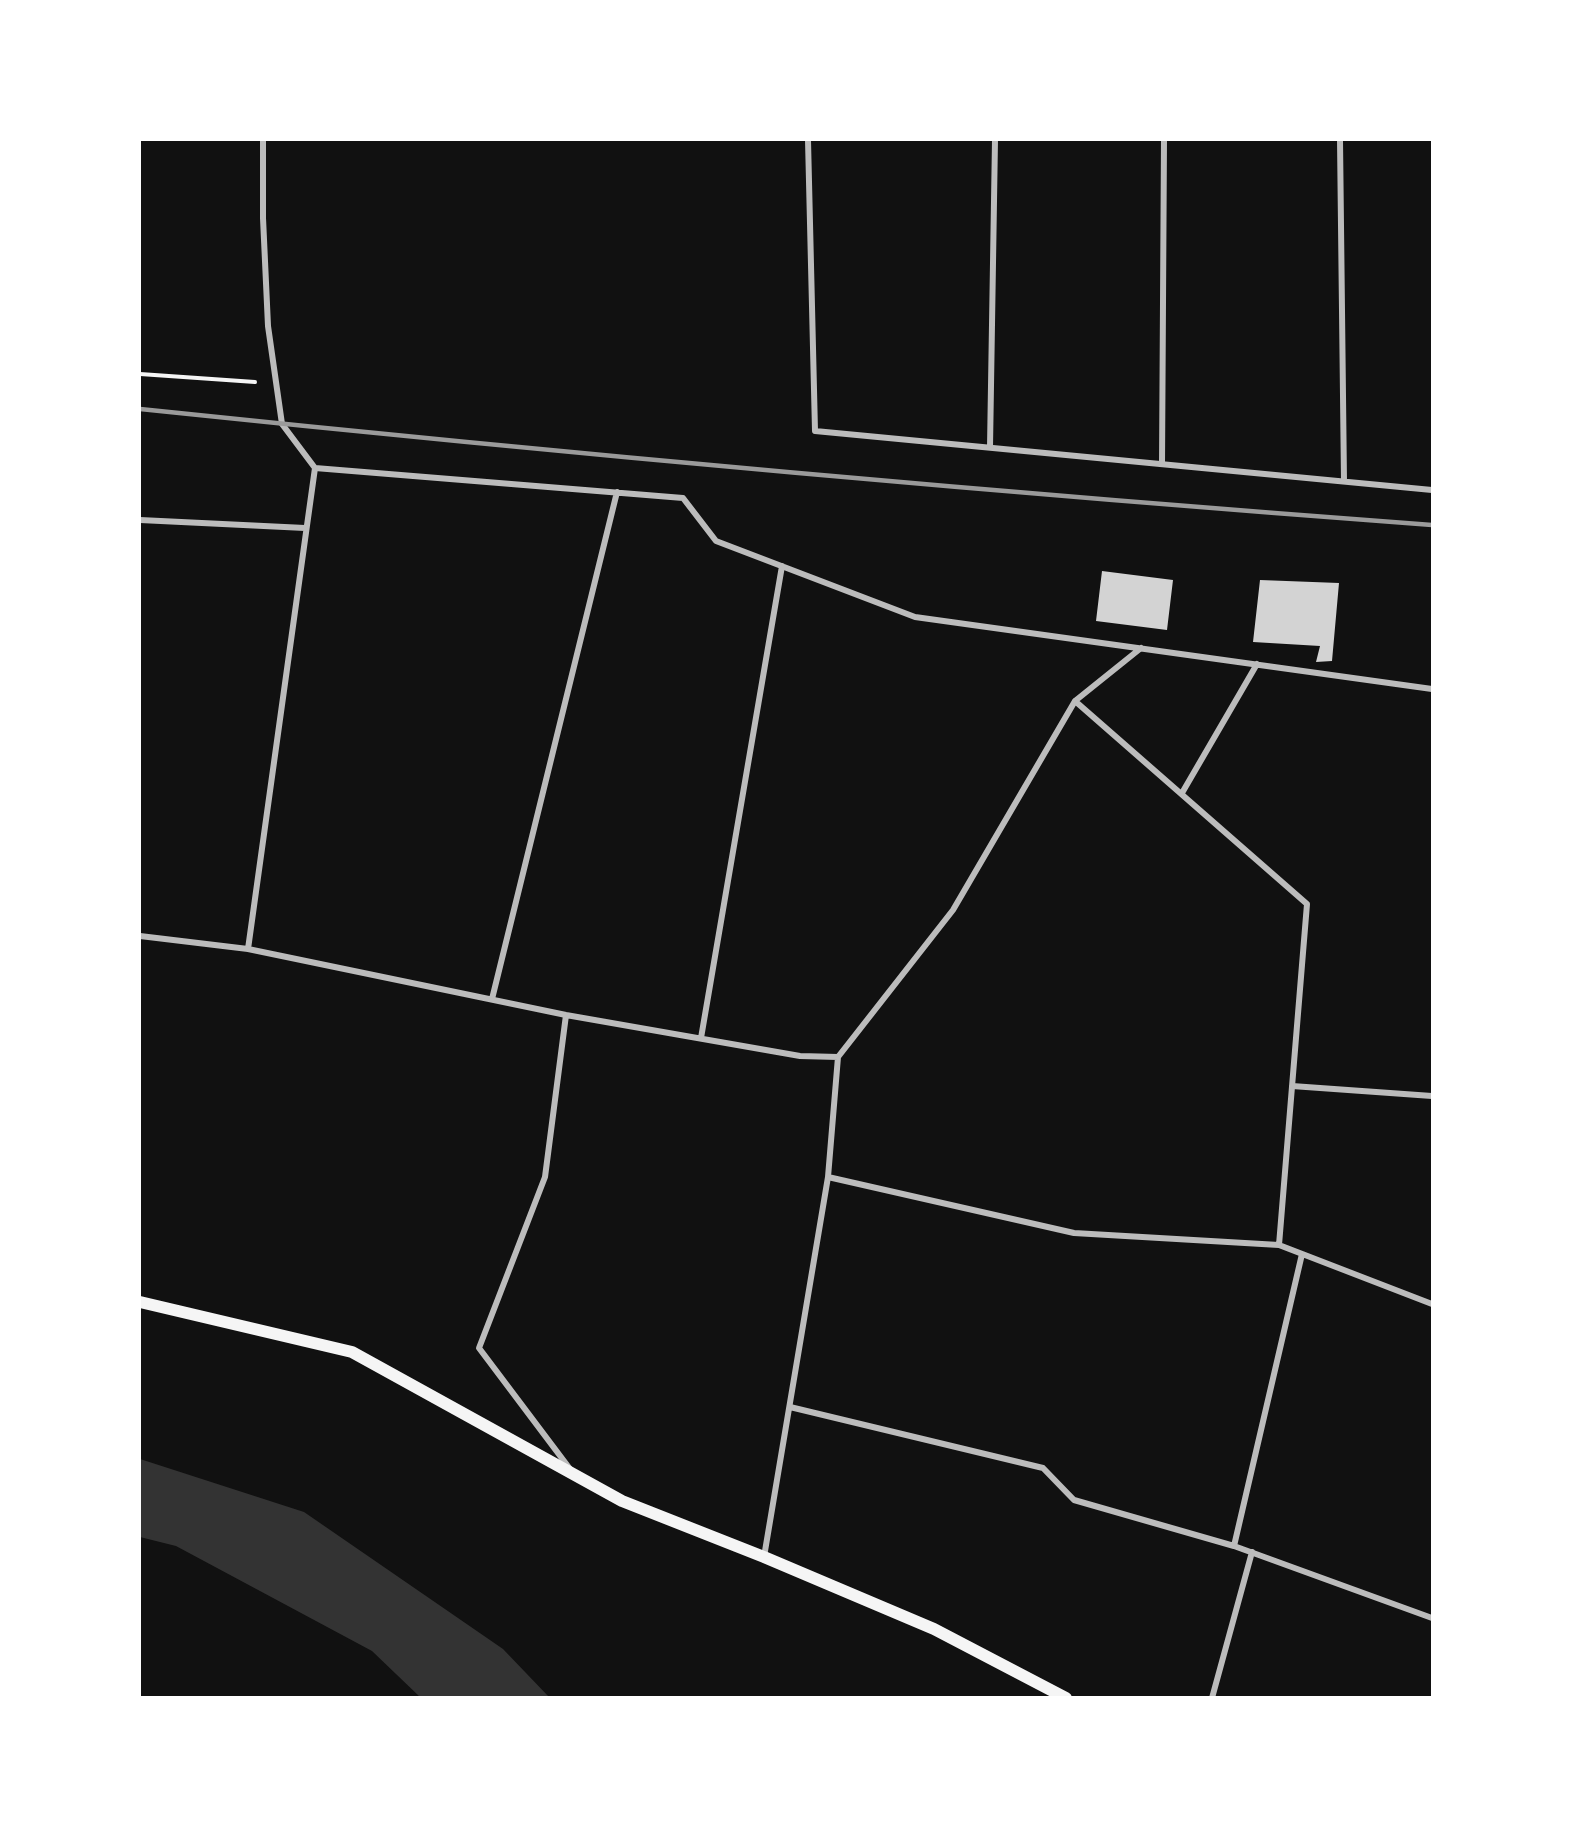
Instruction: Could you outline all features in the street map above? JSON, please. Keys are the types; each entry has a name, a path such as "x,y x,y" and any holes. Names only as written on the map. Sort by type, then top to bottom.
{"main road":[{"path":"140,1302 352,1352 622,1501 764,1557 934,1629 1066,1698"}],"street":[{"path":"248,949 315,468 282,424 268,326 263,218 263,140"},
{"path":"808,140 815,431 1432,490"},
{"path":"990,447 995,140"},
{"path":"1162,464 1164,140"},
{"path":"1340,140 1344,481"},
{"path":"315,468 683,498 716,541 915,617 1432,689"},
{"path":"492,999 617,492"},
{"path":"140,520 305,528"},
{"path":"701,1038 782,566"},
{"path":"764,1557 828,1177 838,1057 952,910 1075,701 1142,648"},
{"path":"1182,793 1257,664"},
{"path":"1075,701 1307,904 1279,1245"},
{"path":"140,936 248,949 566,1014 801,1056 838,1057"},
{"path":"566,1014 545,1177 479,1348 574,1475"},
{"path":"1292,1086 1432,1096"},
{"path":"828,1177 1074,1233 1279,1245 1432,1304"},
{"path":"1234,1546 1302,1254"},
{"path":"789,1407 1043,1468 1074,1500 1234,1546 1432,1618"},
{"path":"1212,1698 1252,1552"}],"path":[{"path":"140,374 277,384"}],"shaded area":[{"path":"140,1459 304,1512 503,1649 549,1697 420,1697 372,1651 176,1546 140,1537"}],"building":[{"path":"1102,571 1173,580 1167,630 1096,621"},
{"path":"1260,580 1339,583 1332,661 1316,662 1320,646 1253,642"}],"railway":[{"path":"140,409 786,472 1432,525"}]}
